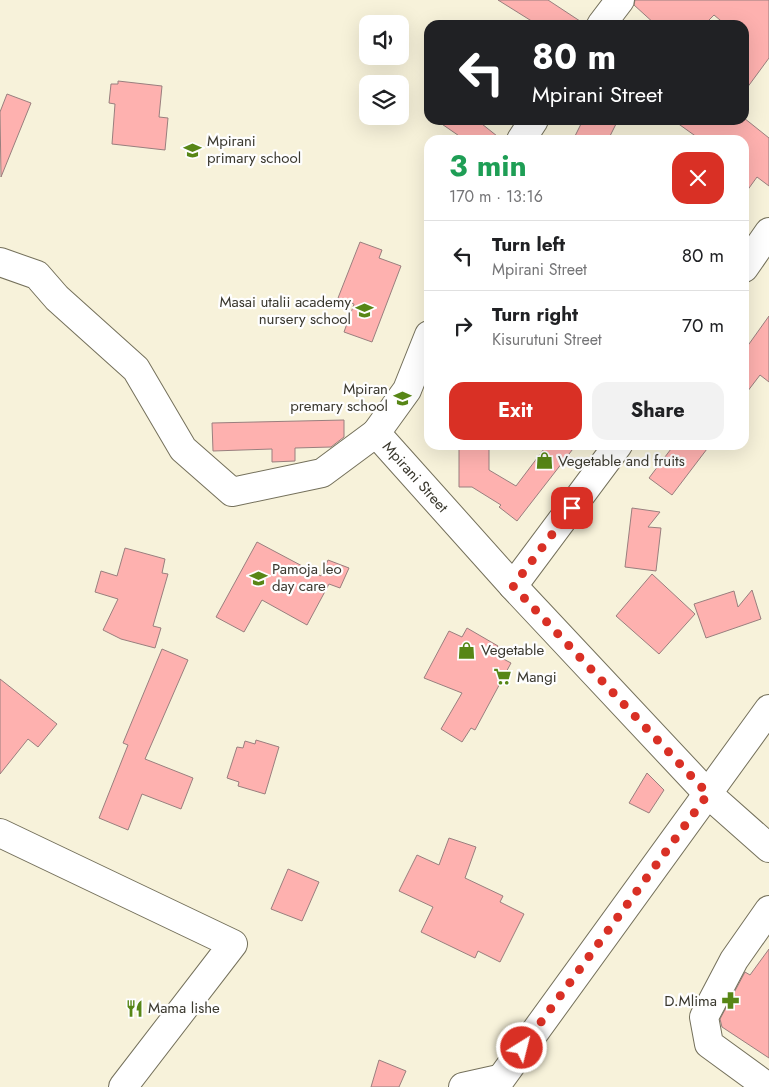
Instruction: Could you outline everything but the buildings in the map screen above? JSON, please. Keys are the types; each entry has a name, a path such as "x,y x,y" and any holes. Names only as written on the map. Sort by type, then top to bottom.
{"street":[{"path":"604,20 620,0"},
{"path":"749,261 769,232"},
{"name":"Mpirani Street","path":"0,262 37,275 57,298 136,369 183,449 232,492 322,473 376,433 513,586 708,794 769,848"},
{"path":"376,433 407,390 424,348"},
{"path":"513,586 614,450"},
{"path":"463,1087 497,1083 769,709"},
{"path":"0,833 233,944 123,1087"},
{"path":"763,1086 709,1044 704,1017 734,960 769,910"}],"place":[{"name":"Mpirani primary school","path":"193,150"},
{"name":"Masai utalii academy nursery school","path":"365,311"},
{"name":"Mpiran premary school","path":"402,398"},
{"name":"Vegetable and fruits","path":"544,461"},
{"name":"Pamoja leo day care","path":"258,578"},
{"name":"Vegetable","path":"467,650"},
{"name":"Mangi","path":"503,677"},
{"name":"D.Mlima","path":"731,1001"},
{"name":"Mama lishe","path":"134,1008"}],"route":[{"path":"522,1048 708,794 513,586 572,508"}]}
